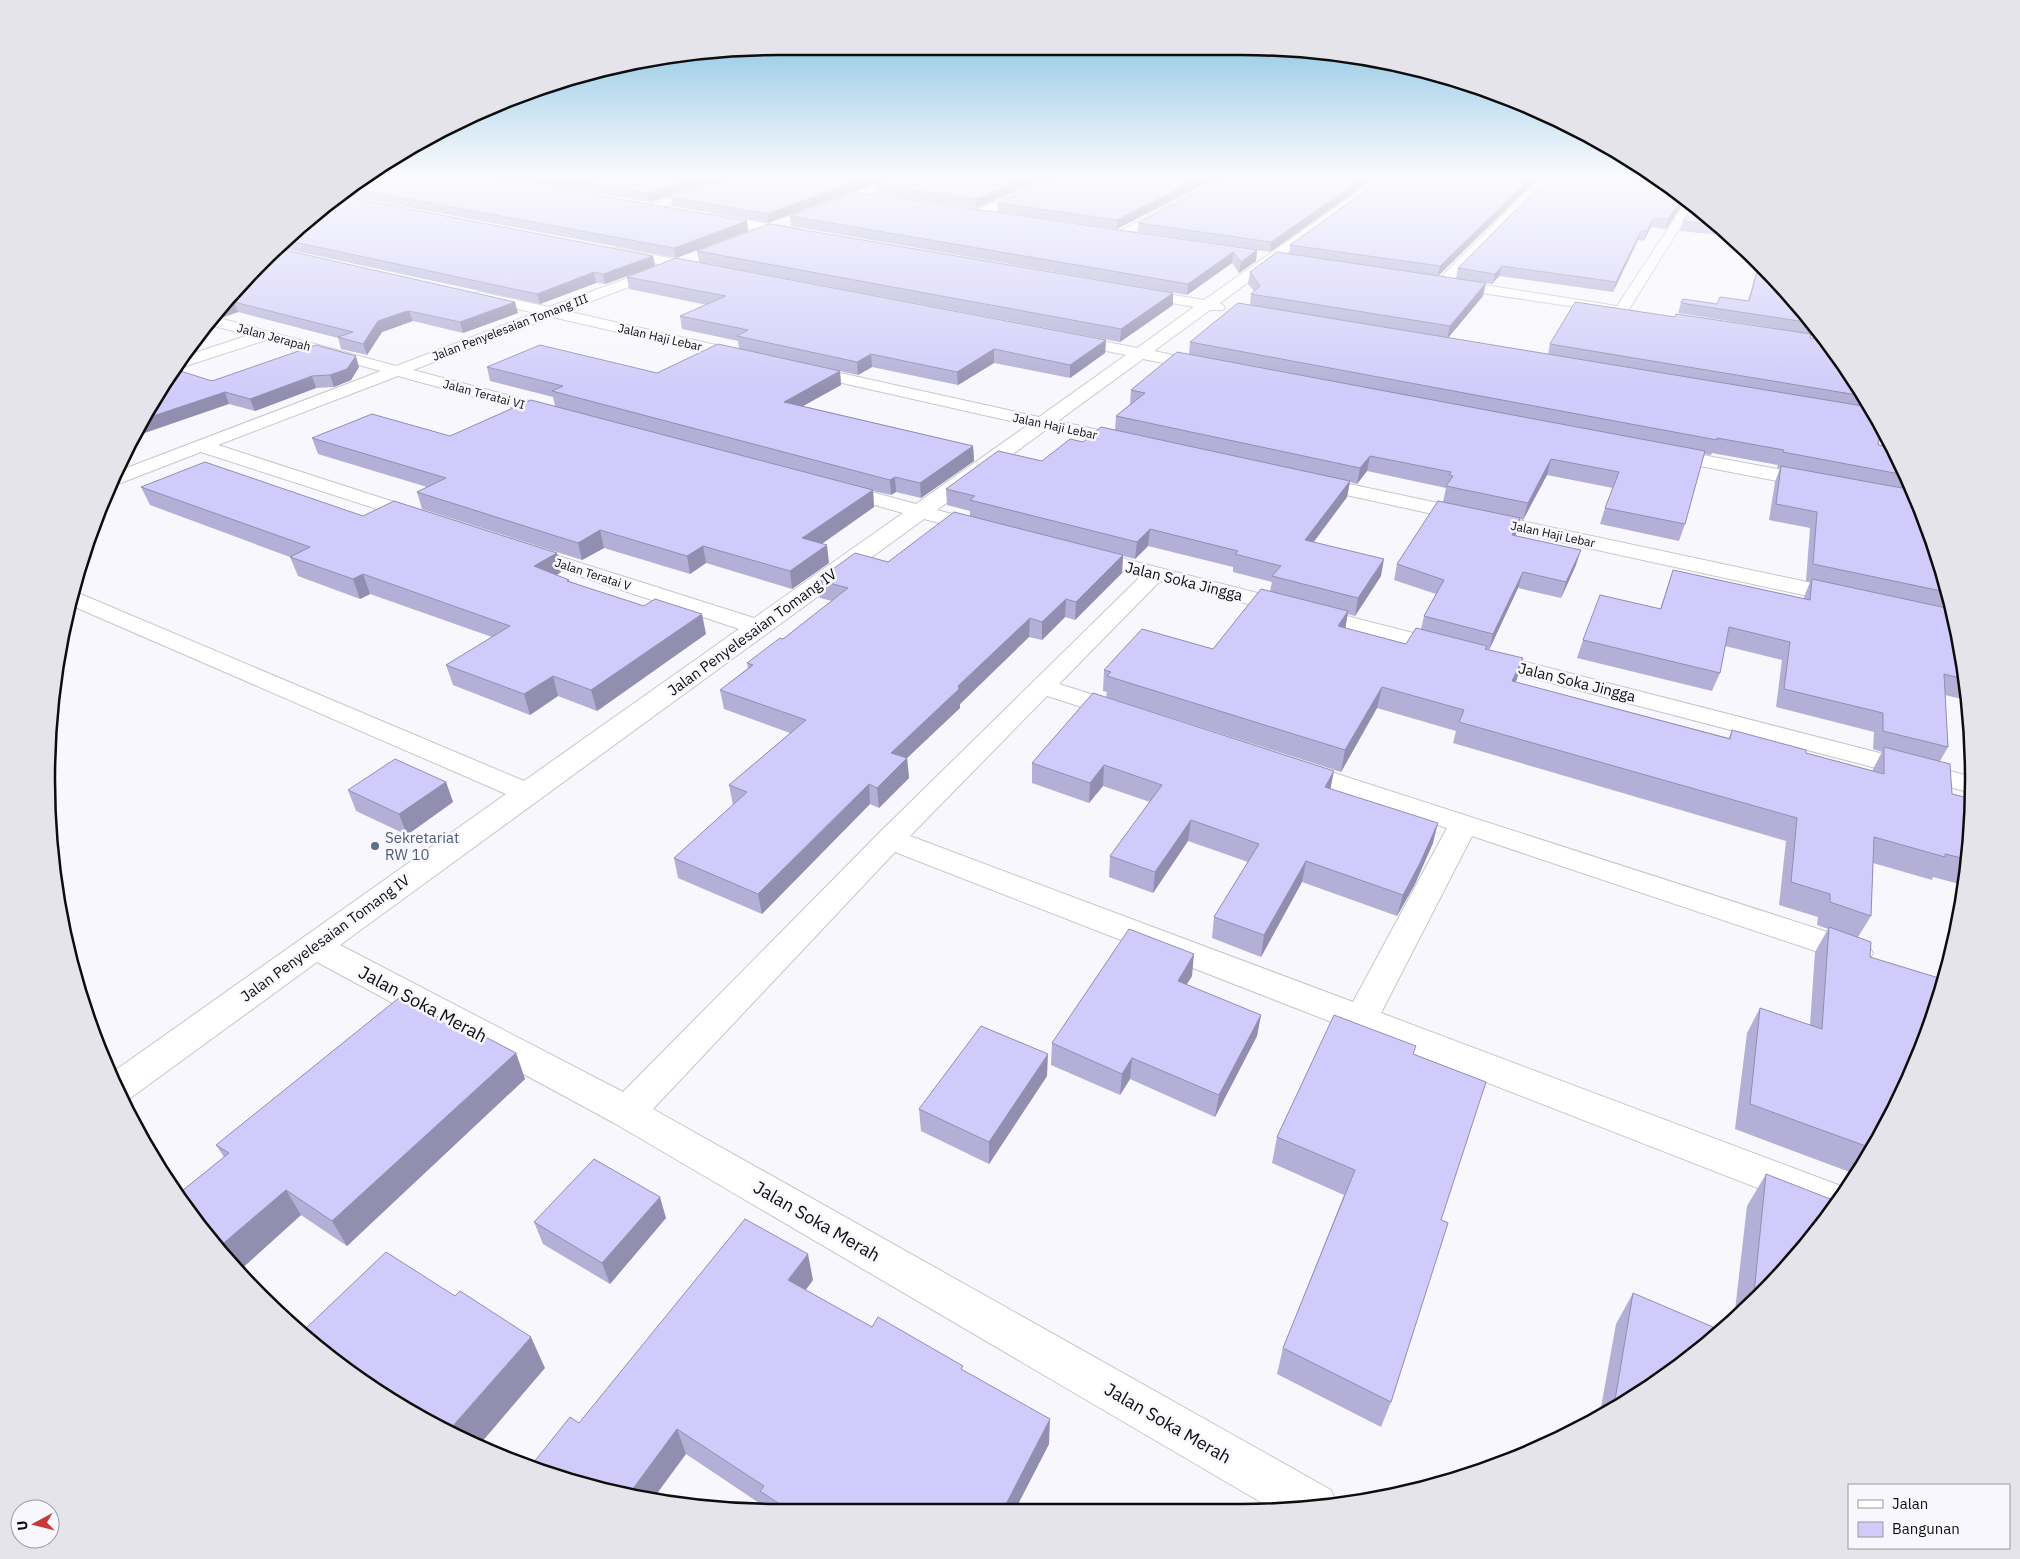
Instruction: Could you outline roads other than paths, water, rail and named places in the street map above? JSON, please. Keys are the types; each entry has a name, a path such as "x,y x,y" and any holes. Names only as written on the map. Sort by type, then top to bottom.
{"street":[{"name":"Jalan Penyelesaian Tomang IV","path":"123,1084 1285,248"},
{"path":"1473,248 1437,282 1641,314"},
{"path":"1621,311 1662,248"},
{"path":"608,250 716,271"},
{"path":"1252,255 1290,261"},
{"name":"Jalan Penyelesaian Tomang III","path":"122,476 696,256"},
{"path":"1127,291 1235,310"},
{"name":"Jalan Haji Lebar","path":"464,293 762,360"},
{"name":"Jalan Jerapah","path":"218,322 397,370"},
{"path":"189,360 266,335"},
{"path":"1054,336 1225,370"},
{"name":"Jalan Haji Lebar","path":"790,367 1148,447"},
{"name":"Jalan Teratai VI","path":"397,370 577,419"},
{"path":"201,446 438,523"},
{"path":"1645,450 1831,485"},
{"name":"Jalan Haji Lebar","path":"1294,478 1858,600"},
{"path":"823,485 1006,534"},
{"name":"Jalan Teratai V","path":"504,545 757,628"},
{"name":"Jalan Soka Jingga","path":"1062,549 1965,783"},
{"path":"627,1112 890,839 1156,573"},
{"path":"78,600 528,793"},
{"path":"1043,687 1146,720"},
{"path":"1277,762 1888,963"},
{"path":"1361,1019 1464,823"},
{"path":"890,839 1831,1199"},
{"name":"Jalan Soka Merah","path":"314,946 627,1112 1303,1501"}],"place":[{"name":"Sekretariat RW 10","path":"375,846"}]}
